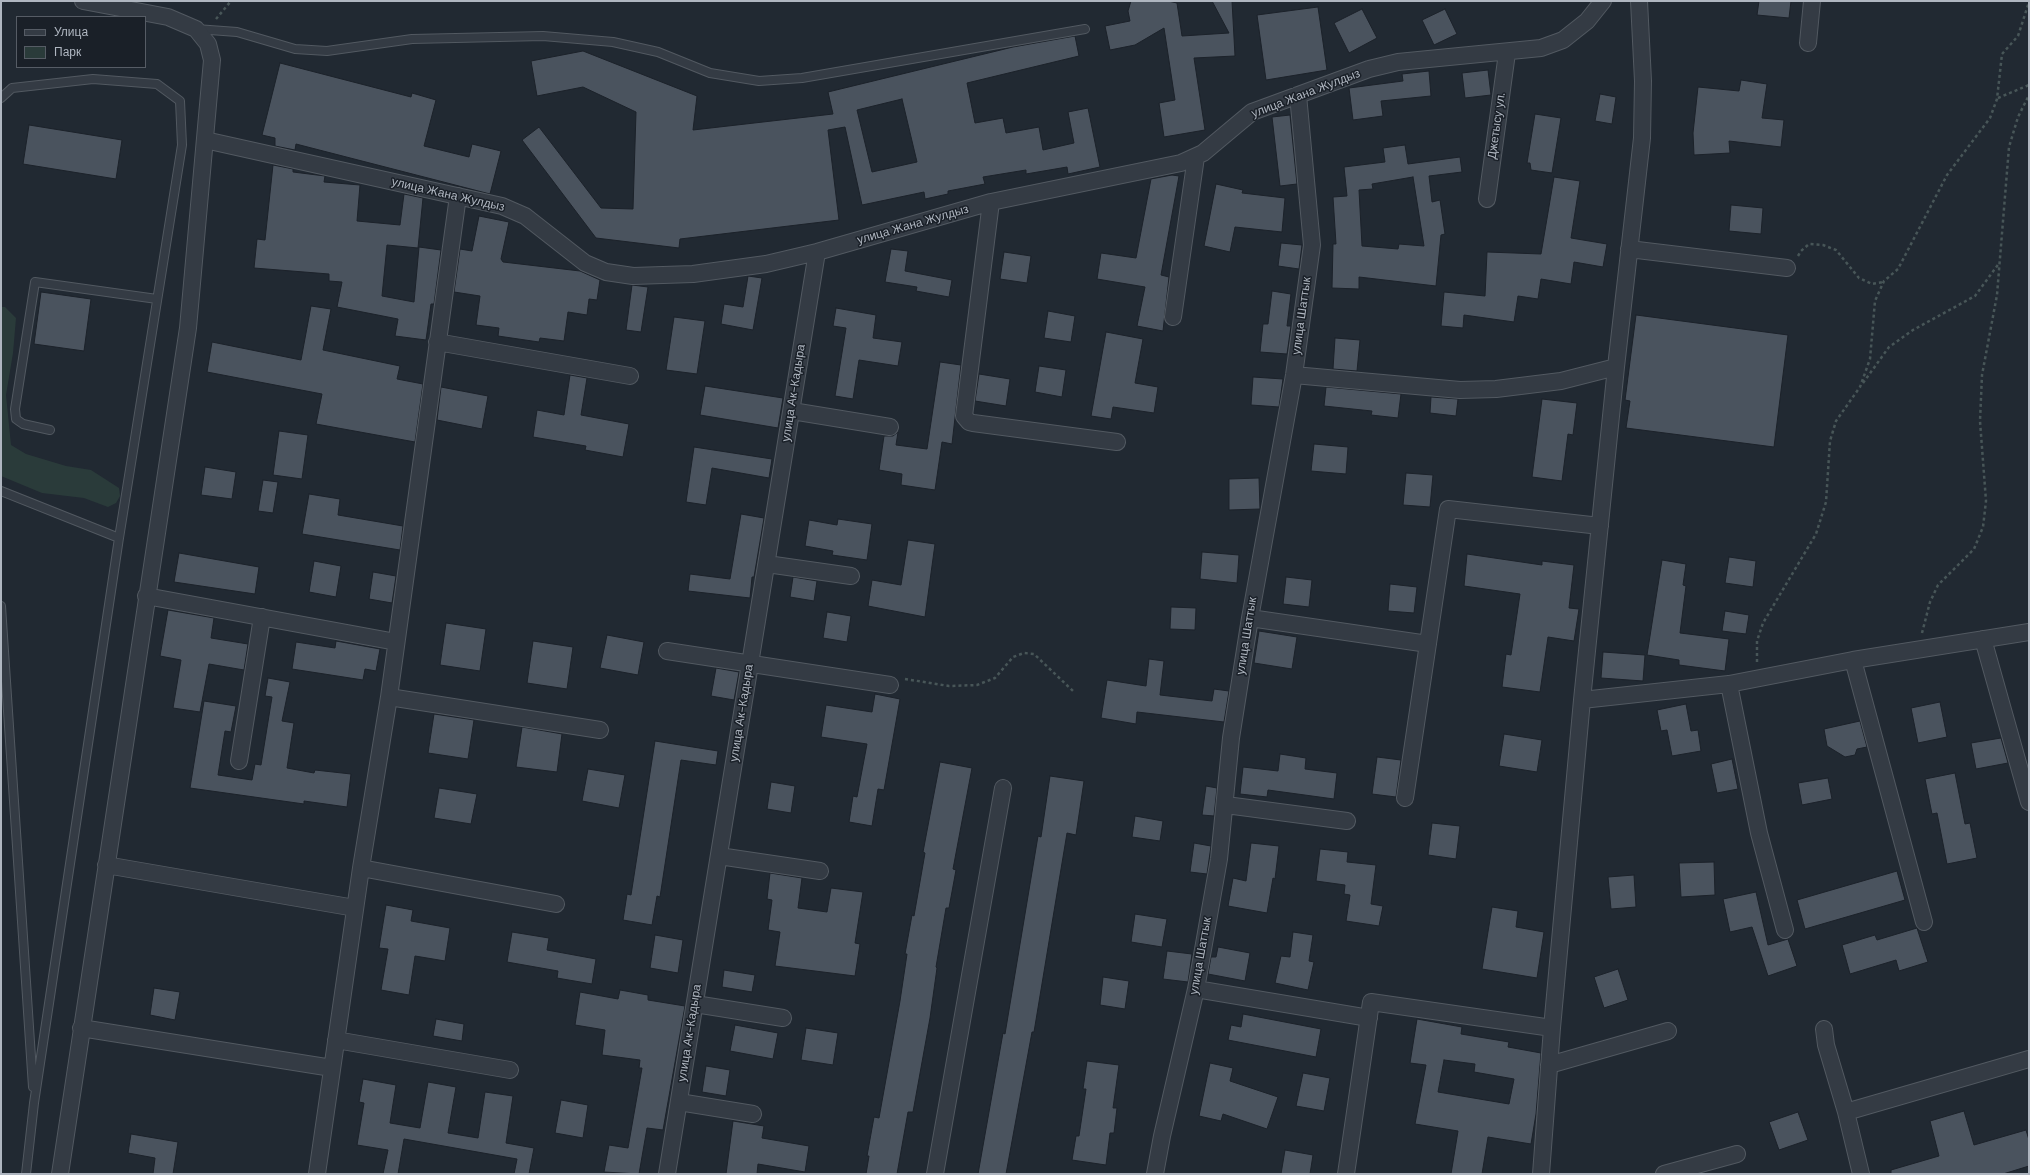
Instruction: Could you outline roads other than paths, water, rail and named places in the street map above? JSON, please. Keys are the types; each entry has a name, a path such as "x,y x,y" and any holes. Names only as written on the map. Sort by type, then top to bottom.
{"street":[{"path":"60,1174 146,596 188,328 212,60 208,44 201,29 168,17 83,1"},
{"name":"улица Жана Жулдыз","path":"205,140 502,206 525,216 585,263 606,272 633,276 693,274 766,264 817,252 991,202 1181,163 1196,157 1218,142 1252,112 1369,69 1398,62 1507,53 1541,48 1563,40 1587,21 1604,1"},
{"path":"1541,1174 1552,1028 1582,700 1616,367 1642,138 1643,81 1638,1"},
{"path":"1808,43 1812,1"},
{"name":"Джетысу ул.","path":"1487,199 1507,53"},
{"name":"улица Шаттык","path":"1155,1174 1162,1136 1196,989 1219,859 1226,805 1231,738 1250,618 1294,375 1312,245 1298,95"},
{"path":"1173,317 1196,157"},
{"path":"317,1174 361,868 389,697 458,196"},
{"path":"991,202 964,416 969,422 974,423 1117,442"},
{"path":"1629,249 1787,268"},
{"name":"улица Ак-Кадыра","path":"667,1174 817,252"},
{"path":"437,342 630,376"},
{"path":"1294,375 1460,390 1496,389 1561,381 1616,367"},
{"path":"792,411 890,427"},
{"path":"1406,798 1448,509 1600,526"},
{"path":"766,564 851,576"},
{"path":"146,596 396,642"},
{"path":"239,761 262,617"},
{"path":"1250,618 1428,644"},
{"path":"1582,700 1729,684 1853,660 2029,632"},
{"path":"1983,639 2029,802"},
{"path":"667,651 750,665 890,685"},
{"path":"1853,660 1924,922"},
{"path":"1729,684 1759,833 1785,930"},
{"path":"389,697 600,730"},
{"path":"935,1174 1003,788"},
{"path":"1226,805 1347,821"},
{"path":"719,856 820,871"},
{"path":"106,865 355,908"},
{"path":"361,868 556,904"},
{"path":"1196,989 1369,1018"},
{"path":"1346,1174 1372,1002 1552,1028"},
{"path":"695,1004 783,1018"},
{"path":"81,1028 332,1068"},
{"path":"1824,1029 1826,1045 1846,1112 1862,1174"},
{"path":"1549,1065 1668,1031"},
{"path":"336,1040 510,1070"},
{"path":"1846,1112 2029,1060"},
{"path":"679,1102 752,1114"},
{"path":"1664,1174 1736,1154"}],"lane":[{"path":"201,29 237,32 295,49 327,51 412,39 543,36 613,42 658,52 710,73 759,81 802,78 1085,29"},
{"path":"1,98 12,88 93,79 157,84 180,101 182,145 119,538 34,1103 26,1174"},
{"path":"50,430 23,424 16,419 15,409 35,282 157,299"},
{"path":"1,490 119,538"},
{"path":"1,606 34,1103"}]}
